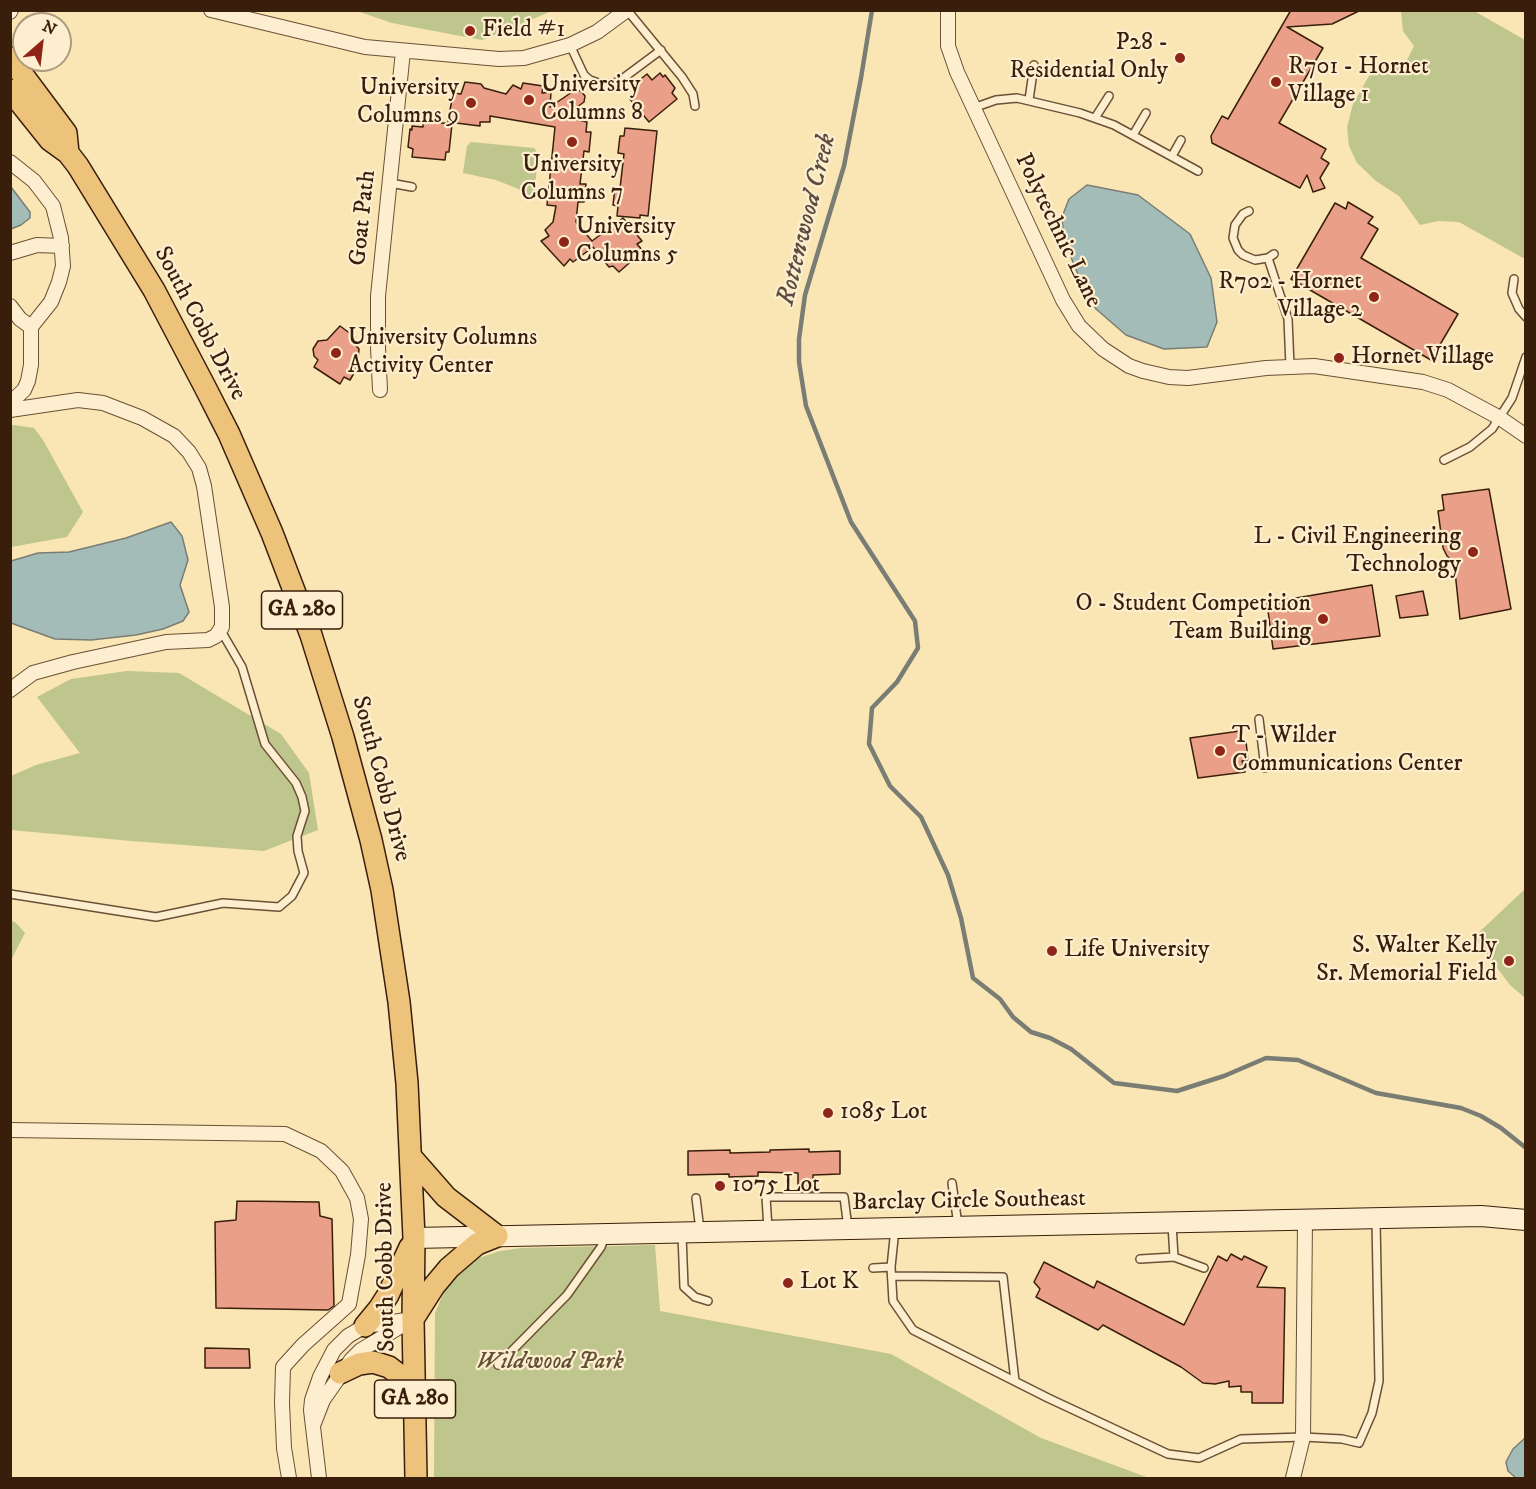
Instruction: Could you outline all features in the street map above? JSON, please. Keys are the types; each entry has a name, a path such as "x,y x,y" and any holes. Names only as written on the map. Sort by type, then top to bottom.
{"main road":[{"name":"South Cobb Drive","path":"10,58 66,133 68,153"},
{"name":"South Cobb Drive","path":"10,90 50,140 68,153 154,290 229,434 272,533 311,635 358,789 382,890 399,1002 407,1083 414,1238 416,1479"},
{"path":"411,1157 446,1197 497,1236"},
{"path":"413,1319 448,1268 477,1244 497,1236"},
{"path":"365,1326 388,1295 414,1238"},
{"path":"340,1373 359,1364 373,1362 389,1367 415,1387"}],"street":[{"path":"211,10 351,44 498,59 524,58 570,45 597,32 627,10"},
{"name":"Polytechnic Lane","path":"948,10 947,37 951,56 973,108 1063,300 1079,326 1103,349 1143,371 1179,377 1290,366 1337,369 1431,384 1448,390 1500,418 1526,436"},
{"name":"Goat Path","path":"380,390 377,310 403,51"},
{"path":"10,162 34,181 53,206 62,246 63,266 51,302 31,327 31,365 28,381 24,390 10,403"},
{"path":"10,253 37,245 62,246"},
{"path":"10,306 20,319 31,327"},
{"path":"10,410 78,400 103,403 142,418 174,436 189,452 199,468 204,486 222,607 220,629 216,636 208,640 166,642 73,662 33,673 10,690"},
{"path":"10,1130 285,1134 321,1150 342,1171 357,1198 361,1220 358,1255 349,1304 303,1345 283,1367 283,1426 289,1479"},
{"name":"Barclay Circle Southeast","path":"414,1238 1376,1218 1526,1220"},
{"path":"1293,1479 1303,1437 1305,1220"},
{"path":"319,1479 311,1410 314,1390 325,1365 348,1336 365,1326 413,1319"},
{"path":"314,1425 320,1407 340,1373 361,1350 413,1319"}],"lane":[{"path":"627,10 688,85 695,106"},
{"path":"570,45 584,75 597,84 604,85 618,82 661,50"},
{"path":"1029,100 1034,65"},
{"path":"1095,118 1109,96"},
{"path":"973,108 996,100 1017,98 1095,118 1133,135 1198,171"},
{"path":"1133,135 1146,113"},
{"path":"1172,156 1181,140"},
{"path":"390,183 412,187"},
{"path":"1249,211 1243,214 1235,225 1233,231 1235,244 1238,250 1248,258 1255,260 1271,256 1288,319 1290,366"},
{"path":"1514,279 1512,293 1519,309 1526,316"},
{"path":"1444,460 1478,441 1500,418 1512,398 1526,357"},
{"path":"10,894 156,917 223,903 279,908 292,896 304,873 298,851 297,836 305,811 302,797 296,783 265,744 242,667 220,629"},
{"path":"1259,719 1265,768"},
{"path":"952,1183 958,1228"},
{"path":"768,1232 766,1197 844,1197 848,1230"},
{"path":"696,1198 684,1287 695,1297 708,1301"},
{"path":"895,1229 891,1268 893,1301 913,1329 1168,1454 1199,1458 1241,1439 1303,1437 1342,1439 1359,1443 1372,1413 1379,1381 1376,1218"},
{"path":"1172,1223 1174,1257"},
{"path":"498,1365 567,1295 601,1247 606,1234"},
{"path":"1140,1259 1174,1257 1204,1268"},
{"path":"873,1268 891,1268"},
{"path":"892,1276 1004,1277 1015,1381"}],"green space":[{"name":"Field #1","path":"357,11 552,11 482,40 392,23"},
{"path":"1401,11 1474,11 1525,40 1525,259 1459,222 1438,221 1420,225 1399,196 1376,181 1357,163 1349,146 1347,127 1353,104 1369,76 1380,65 1394,61 1405,64 1414,46 1403,31"},
{"path":"471,142 534,148 538,153 534,199 496,180 463,173 467,146"},
{"path":"10,426 34,428 83,512 67,537 11,547"},
{"path":"127,671 179,673 281,734 309,773 318,830 264,851 11,830 11,776 36,765 80,753 37,697 71,679"},
{"name":"S. Walter Kelly Sr. Memorial Field","path":"1525,889 1525,998 1510,985 1474,937"},
{"path":"11,921 15,922 25,933 11,960"},
{"name":"Wildwood Park","path":"655,1245 660,1311 891,1354 1041,1438 1149,1478 434,1478 435,1313 444,1292 458,1273 479,1258 500,1251 521,1248"}],"water":[{"path":"1087,185 1138,195 1190,234 1211,278 1217,322 1207,347 1164,349 1126,335 1096,309 1084,289 1064,240 1062,217 1069,199"},
{"path":"11,187 30,212 30,218 11,229"},
{"path":"171,522 182,536 188,560 180,585 189,612 183,621 163,629 136,635 91,640 55,639 11,623 11,561 38,553 69,552 126,538"},
{"path":"1525,1438 1525,1478 1516,1478 1508,1471 1506,1462 1513,1449"}],"building":[{"name":"R701 - Hornet Village 1","path":"1291,10 1361,10 1332,24 1287,27 1323,48 1279,123 1326,149 1321,158 1329,163 1320,178 1325,188 1313,192 1307,175 1300,188 1212,143 1211,136 1222,116 1228,119"},
{"path":"660,73 663,77 665,75 675,88 672,93 677,99 649,122 629,98 636,91 632,86 647,74 652,80"},
{"path":"465,82 481,84 484,88 506,94 513,85 521,89 523,83 543,86 542,93 551,92 550,107 575,90 581,91 585,96 584,102 563,117 587,122 586,132 591,132 589,152 584,151 580,184 586,184 584,202 578,202 576,222 592,241 623,218 642,241 637,244 643,251 619,272 613,266 609,267 593,247 573,262 570,259 564,266 541,241 549,236 545,230 553,222 556,206 547,205 555,127 490,116 490,122 480,122 480,126 448,122 453,93 461,94"},
{"path":"423,121 452,124 449,152 446,152 445,160 412,157 413,149 408,147 410,129 412,130 412,126 423,127"},
{"path":"625,128 657,131 648,216 640,215 640,218 617,216 618,206 613,205 615,187 620,188 624,154 618,153 620,136 624,136"},
{"name":"R702 - Hornet Village 2","path":"1348,202 1373,217 1368,223 1378,229 1361,258 1458,314 1431,360 1291,279 1335,203 1346,209"},
{"name":"University Columns Activity Center","path":"340,326 355,337 353,342 359,349 357,368 350,380 344,377 340,384 314,367 318,360 314,356 313,349 318,341 327,340"},
{"name":"L - Civil Engineering Technology","path":"1489,489 1511,609 1460,619 1454,562 1443,548 1438,511 1444,510 1442,495"},
{"name":"O - Student Competition Team Building","path":"1372,585 1380,636 1273,649 1267,603"},
{"path":"1423,591 1428,615 1400,618 1396,596"},
{"name":"T - Wilder Communications Center","path":"1240,731 1241,742 1246,741 1248,760 1242,761 1245,772 1198,778 1190,738"},
{"path":"809,1149 809,1152 840,1151 840,1174 813,1175 813,1191 798,1191 798,1173 758,1172 758,1176 729,1177 729,1174 688,1175 688,1151 730,1150 730,1153"},
{"path":"237,1201 319,1202 320,1216 332,1219 334,1306 328,1310 216,1308 215,1222 236,1220"},
{"path":"1231,1254 1242,1260 1244,1256 1267,1267 1257,1287 1285,1288 1283,1403 1252,1403 1252,1392 1241,1392 1241,1386 1229,1387 1229,1381 1215,1384 1203,1383 1181,1367 1103,1325 1098,1330 1036,1297 1040,1289 1034,1282 1044,1262 1094,1288 1097,1281 1184,1325 1218,1256 1227,1261"},
{"path":"205,1348 249,1349 250,1368 205,1368"}],"waterway":[{"name":"Rottenwood Creek","path":"872,10 844,166 805,295 799,339 799,362 806,406 851,522 915,621 918,648 897,682 872,708 869,744 890,786 921,817 948,875 961,918 973,978 1000,999 1013,1017 1031,1032 1050,1038 1071,1049 1114,1083 1177,1091 1224,1076 1266,1058 1298,1060 1376,1093 1461,1108 1501,1128 1526,1148"}],"place":[{"name":"Field #1","path":"470,31"},
{"name":"P28 - Residential Only","path":"1180,58"},
{"name":"R701 - Hornet Village 1","path":"1276,82"},
{"name":"University Columns 8","path":"529,100"},
{"name":"University Columns 9","path":"471,103"},
{"name":"University Columns 7","path":"572,142"},
{"name":"University Columns 5","path":"564,242"},
{"name":"R702 - Hornet Village 2","path":"1374,297"},
{"name":"University Columns Activity Center","path":"336,353"},
{"name":"Hornet Village","path":"1339,358"},
{"name":"L - Civil Engineering Technology","path":"1473,552"},
{"name":"O - Student Competition Team Building","path":"1323,619"},
{"name":"T - Wilder Communications Center","path":"1220,751"},
{"name":"Life University","path":"1052,951"},
{"name":"S. Walter Kelly Sr. Memorial Field","path":"1509,961"},
{"name":"1085 Lot","path":"828,1113"},
{"name":"1075 Lot","path":"720,1186"},
{"name":"Lot K","path":"788,1283"}]}
